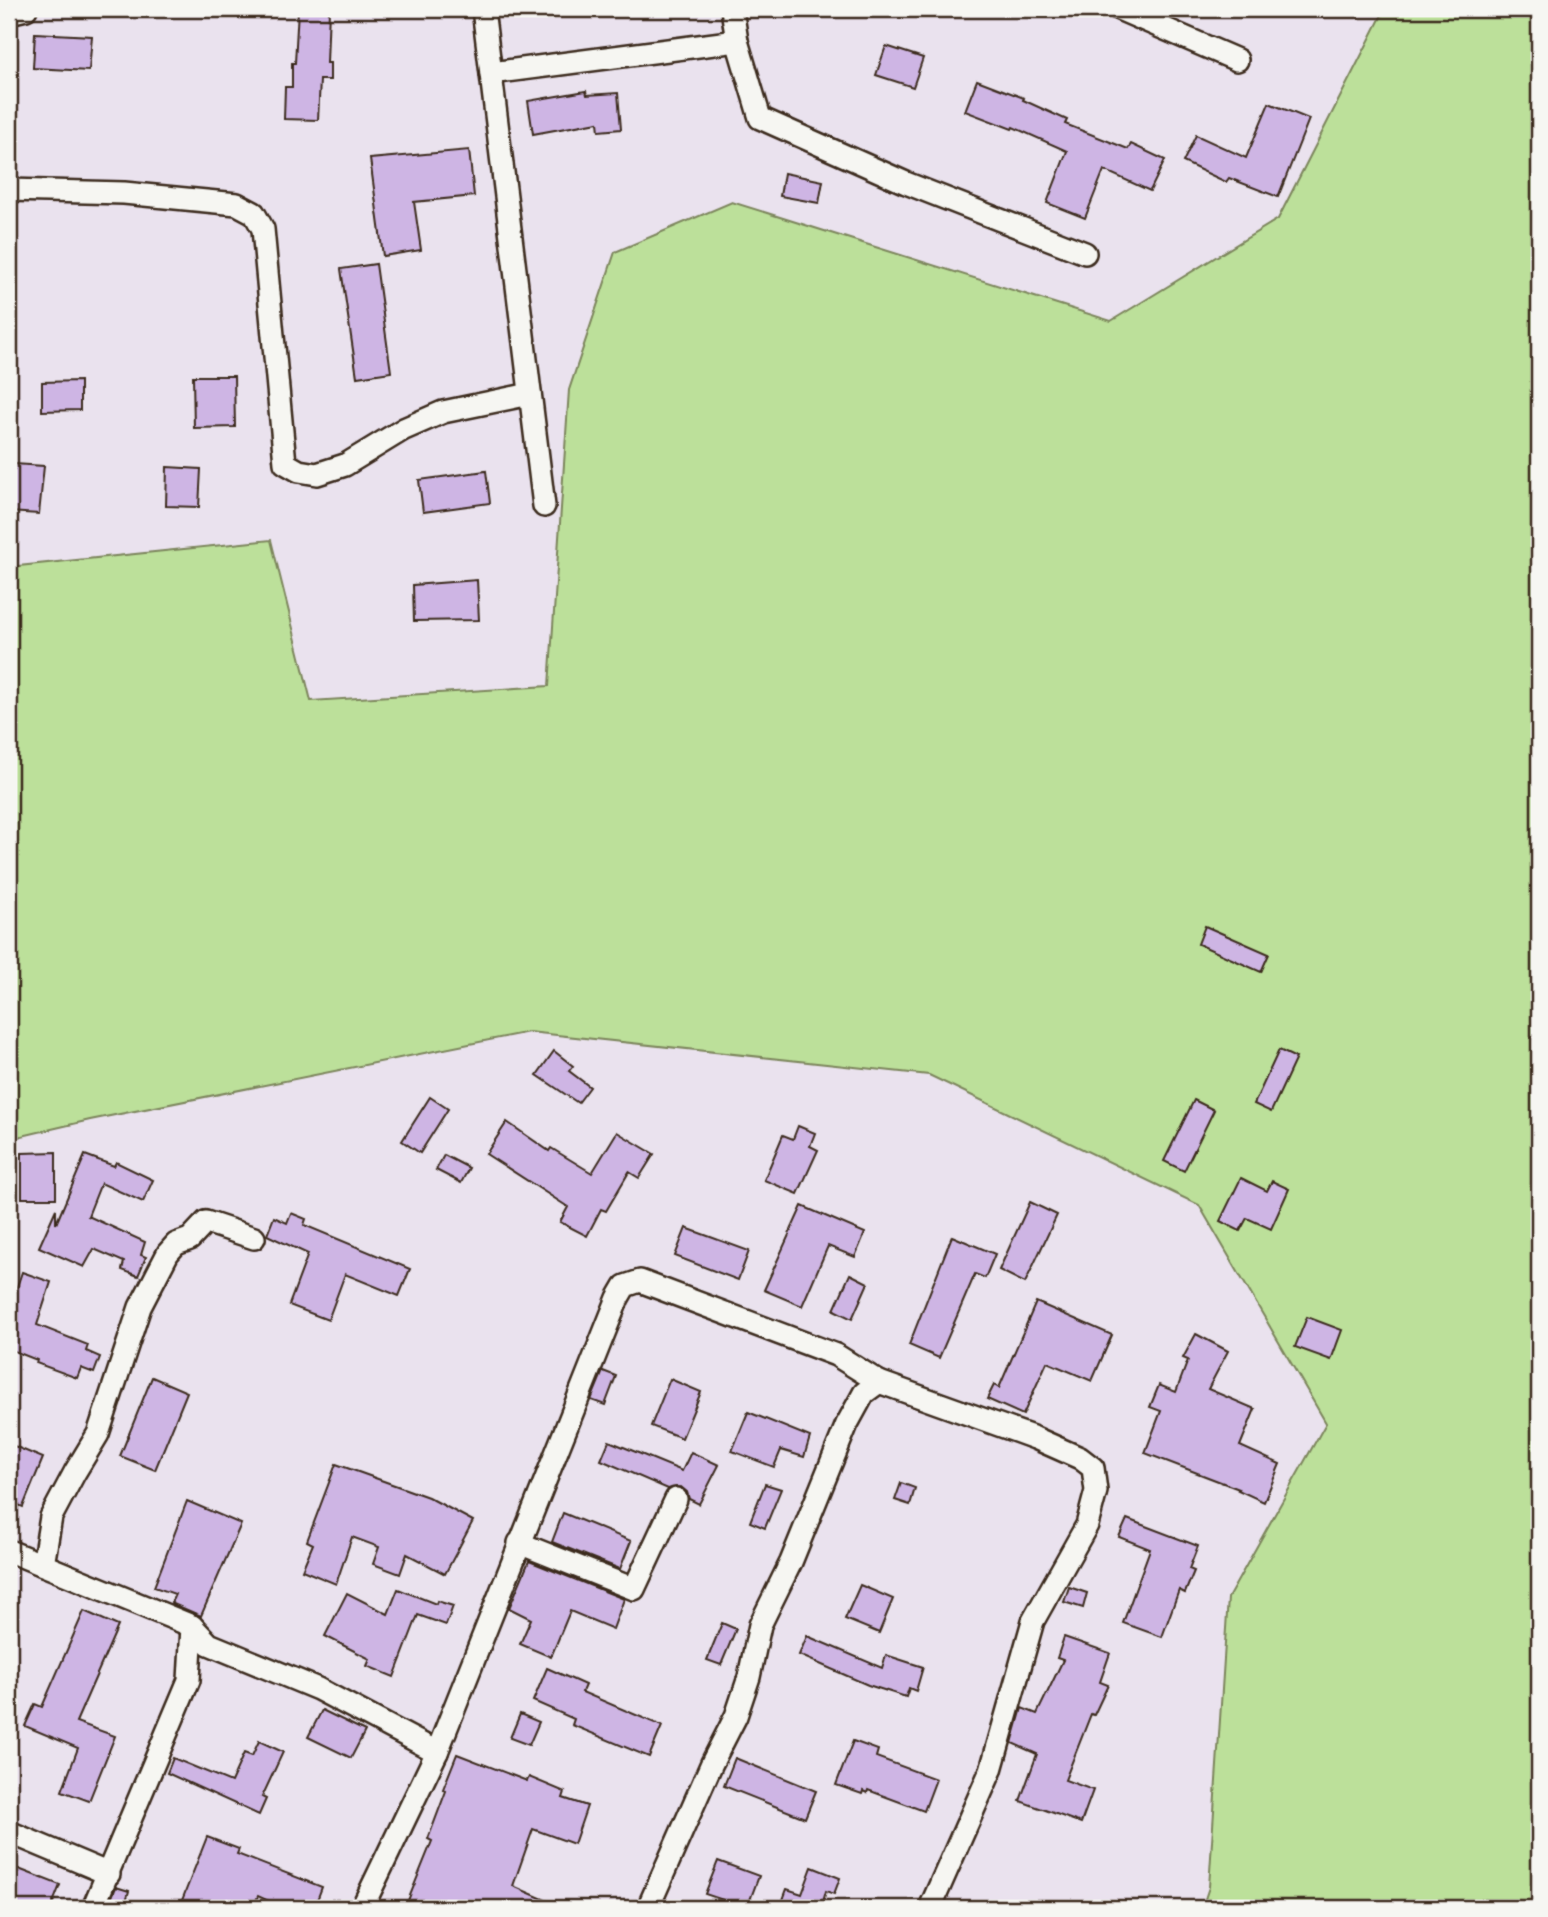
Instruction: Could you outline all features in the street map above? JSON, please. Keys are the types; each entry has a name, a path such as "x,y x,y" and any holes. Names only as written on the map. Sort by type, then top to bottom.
{"street":[{"path":"9,13 26,9"},
{"path":"482,9 544,506"},
{"path":"732,9 737,41 760,118 906,183 1085,253"},
{"path":"1119,9 1145,14 1237,60"},
{"path":"491,73 737,41"},
{"path":"9,190 124,193 237,204 254,213 263,229 285,463 299,471 317,474 345,465 404,429 443,412 530,394"},
{"path":"43,1564 51,1517 98,1434 140,1307 168,1252 176,1244 190,1239 205,1222 254,1238"},
{"path":"362,1908 437,1752 618,1298 625,1286 640,1281 836,1355 879,1382 1035,1438 1080,1458 1093,1468 1096,1491 1087,1525 1033,1620 991,1770 930,1908"},
{"path":"648,1908 712,1763 736,1716 749,1677 760,1625 791,1562 847,1424 864,1393 879,1382"},
{"path":"519,1543 634,1589 676,1499"},
{"path":"9,1551 192,1626 209,1644 318,1689 437,1752"},
{"path":"93,1908 189,1681 192,1626"},
{"path":"9,1832 109,1874"}],"green space":[{"path":"1385,9 1539,9 1539,1908 1202,1908 1209,1887 1228,1598 1326,1423 1199,1205 929,1075 529,1032 90,1120 9,1139 9,567 271,540 311,701 549,686 569,390 615,252 732,202 1111,321 1278,219"}],"building":[{"path":"298,9 329,9 327,63 330,63 330,80 320,80 318,120 284,119 285,87 292,87"},
{"path":"35,33 92,36 89,71 33,68"},
{"path":"886,46 923,58 913,87 876,75"},
{"path":"977,80 1024,98 1023,100 1067,120 1065,124 1128,149 1131,144 1165,160 1150,191 1104,170 1085,218 1047,203 1067,151 1013,127 1012,129 965,111"},
{"path":"586,91 587,95 618,93 621,129 599,131 598,122 533,134 528,101"},
{"path":"1269,103 1309,119 1278,197 1229,178 1226,182 1183,162 1196,135 1246,158"},
{"path":"469,150 474,196 414,202 421,250 383,256 370,159"},
{"path":"784,173 823,181 819,203 780,196"},
{"path":"376,264 391,372 357,377 341,269"},
{"path":"193,376 234,376 235,427 194,428"},
{"path":"80,381 80,410 42,411 42,382"},
{"path":"14,464 44,466 39,514 9,512"},
{"path":"167,467 201,469 199,507 166,506"},
{"path":"486,471 490,503 423,512 419,480"},
{"path":"477,580 479,620 414,621 413,585"},
{"path":"1205,926 1269,954 1261,972 1198,944"},
{"path":"1279,1050 1296,1058 1271,1112 1254,1104"},
{"path":"554,1051 573,1066 569,1071 590,1087 578,1103 537,1075"},
{"path":"430,1097 448,1109 420,1153 402,1141"},
{"path":"1194,1100 1214,1110 1184,1171 1164,1161"},
{"path":"507,1122 549,1151 551,1148 592,1173 617,1132 654,1154 639,1178 629,1172 606,1211 601,1209 587,1236 560,1222 568,1207 486,1154"},
{"path":"798,1126 815,1133 810,1146 818,1150 798,1194 764,1180 783,1135 793,1139"},
{"path":"56,1152 56,1198 22,1198 22,1153"},
{"path":"85,1155 114,1166 116,1162 153,1180 143,1202 101,1183 88,1216 145,1242 141,1255 146,1257 138,1276 122,1270 124,1262 94,1249 84,1267 39,1247 56,1209 56,1224"},
{"path":"444,1155 469,1168 461,1183 436,1170"},
{"path":"1241,1178 1267,1191 1272,1181 1289,1189 1271,1229 1247,1218 1240,1231 1220,1221"},
{"path":"1030,1202 1057,1215 1025,1283 999,1270"},
{"path":"802,1206 865,1233 855,1257 828,1246 802,1306 764,1290"},
{"path":"291,1213 306,1219 304,1225 410,1269 399,1296 345,1274 328,1320 289,1305 308,1254 267,1235 274,1217 287,1223"},
{"path":"686,1228 749,1251 738,1280 675,1256"},
{"path":"952,1236 995,1254 985,1278 975,1274 939,1358 909,1345"},
{"path":"22,1272 51,1282 37,1325 88,1345 86,1351 100,1357 94,1373 81,1368 77,1378 36,1363 37,1360 9,1349 9,1296 13,1298"},
{"path":"850,1274 868,1283 852,1319 834,1310"},
{"path":"1036,1302 1112,1335 1092,1381 1047,1362 1023,1415 987,1399 994,1385 999,1388"},
{"path":"1307,1317 1342,1330 1331,1360 1295,1347"},
{"path":"1196,1334 1228,1351 1208,1389 1255,1409 1240,1446 1280,1464 1264,1502 1239,1489 1145,1453 1161,1411 1150,1407 1159,1385 1176,1392 1188,1360 1183,1358"},
{"path":"603,1371 616,1376 605,1405 591,1400"},
{"path":"152,1377 187,1392 155,1470 120,1456"},
{"path":"670,1379 701,1392 682,1438 651,1426"},
{"path":"748,1412 810,1437 804,1457 781,1450 774,1467 732,1451"},
{"path":"609,1441 682,1471 691,1452 719,1465 699,1504 689,1499 687,1492 681,1487 668,1489 601,1460"},
{"path":"9,1444 43,1458 23,1507 9,1501 9,1478 15,1462 9,1460"},
{"path":"336,1464 428,1497 473,1521 445,1574 407,1554 400,1574 373,1564 379,1547 352,1537 336,1584 302,1570 313,1544 307,1541"},
{"path":"901,1483 915,1488 910,1505 895,1500"},
{"path":"765,1484 781,1489 765,1528 750,1522"},
{"path":"187,1501 241,1524 201,1616 171,1603 175,1594 154,1587"},
{"path":"563,1513 631,1541 620,1569 552,1542"},
{"path":"1127,1519 1198,1546 1189,1569 1194,1571 1185,1593 1179,1590 1162,1637 1123,1623 1150,1549 1119,1537"},
{"path":"529,1561 624,1599 613,1629 570,1611 551,1657 520,1644 531,1619 509,1608"},
{"path":"860,1585 893,1599 879,1633 845,1619"},
{"path":"1069,1587 1087,1593 1083,1608 1064,1602"},
{"path":"398,1589 436,1604 437,1601 453,1606 446,1625 418,1615 394,1677 367,1666 370,1659 325,1636 347,1593 388,1614"},
{"path":"84,1611 118,1626 76,1722 115,1736 89,1801 62,1791 78,1748 25,1726 35,1704 42,1707"},
{"path":"722,1623 736,1629 721,1665 707,1660"},
{"path":"807,1636 882,1668 886,1655 923,1667 916,1691 909,1688 906,1697 868,1685 799,1655"},
{"path":"1064,1637 1110,1653 1100,1682 1108,1685 1094,1715 1091,1714 1065,1780 1093,1790 1081,1823 1020,1801 1037,1754 1012,1743 1022,1708 1037,1714 1063,1660 1057,1658"},
{"path":"547,1668 585,1685 582,1692 662,1726 649,1757 572,1725 574,1719 533,1701"},
{"path":"322,1710 365,1731 351,1758 308,1737"},
{"path":"520,1714 539,1722 529,1745 510,1738"},
{"path":"259,1741 283,1752 262,1797 266,1799 259,1815 167,1773 173,1758 231,1782 244,1753 252,1756"},
{"path":"853,1741 878,1750 876,1757 936,1779 924,1811 868,1790 862,1794 836,1785"},
{"path":"457,1754 527,1781 529,1777 565,1792 563,1798 587,1806 574,1844 533,1829 513,1886 564,1908 405,1908 432,1841 428,1839"},
{"path":"735,1758 816,1791 805,1818 724,1786"},
{"path":"207,1837 239,1849 237,1854 322,1887 314,1908 284,1908 258,1896 253,1908 179,1908"},
{"path":"718,1861 759,1876 747,1908 705,1894"},
{"path":"812,1867 840,1878 834,1894 826,1891 823,1902 835,1906 834,1908 780,1908 787,1889 802,1894"},
{"path":"16,1868 60,1885 51,1908 9,1908 9,1888"},
{"path":"116,1887 129,1891 124,1908 109,1904"}]}
